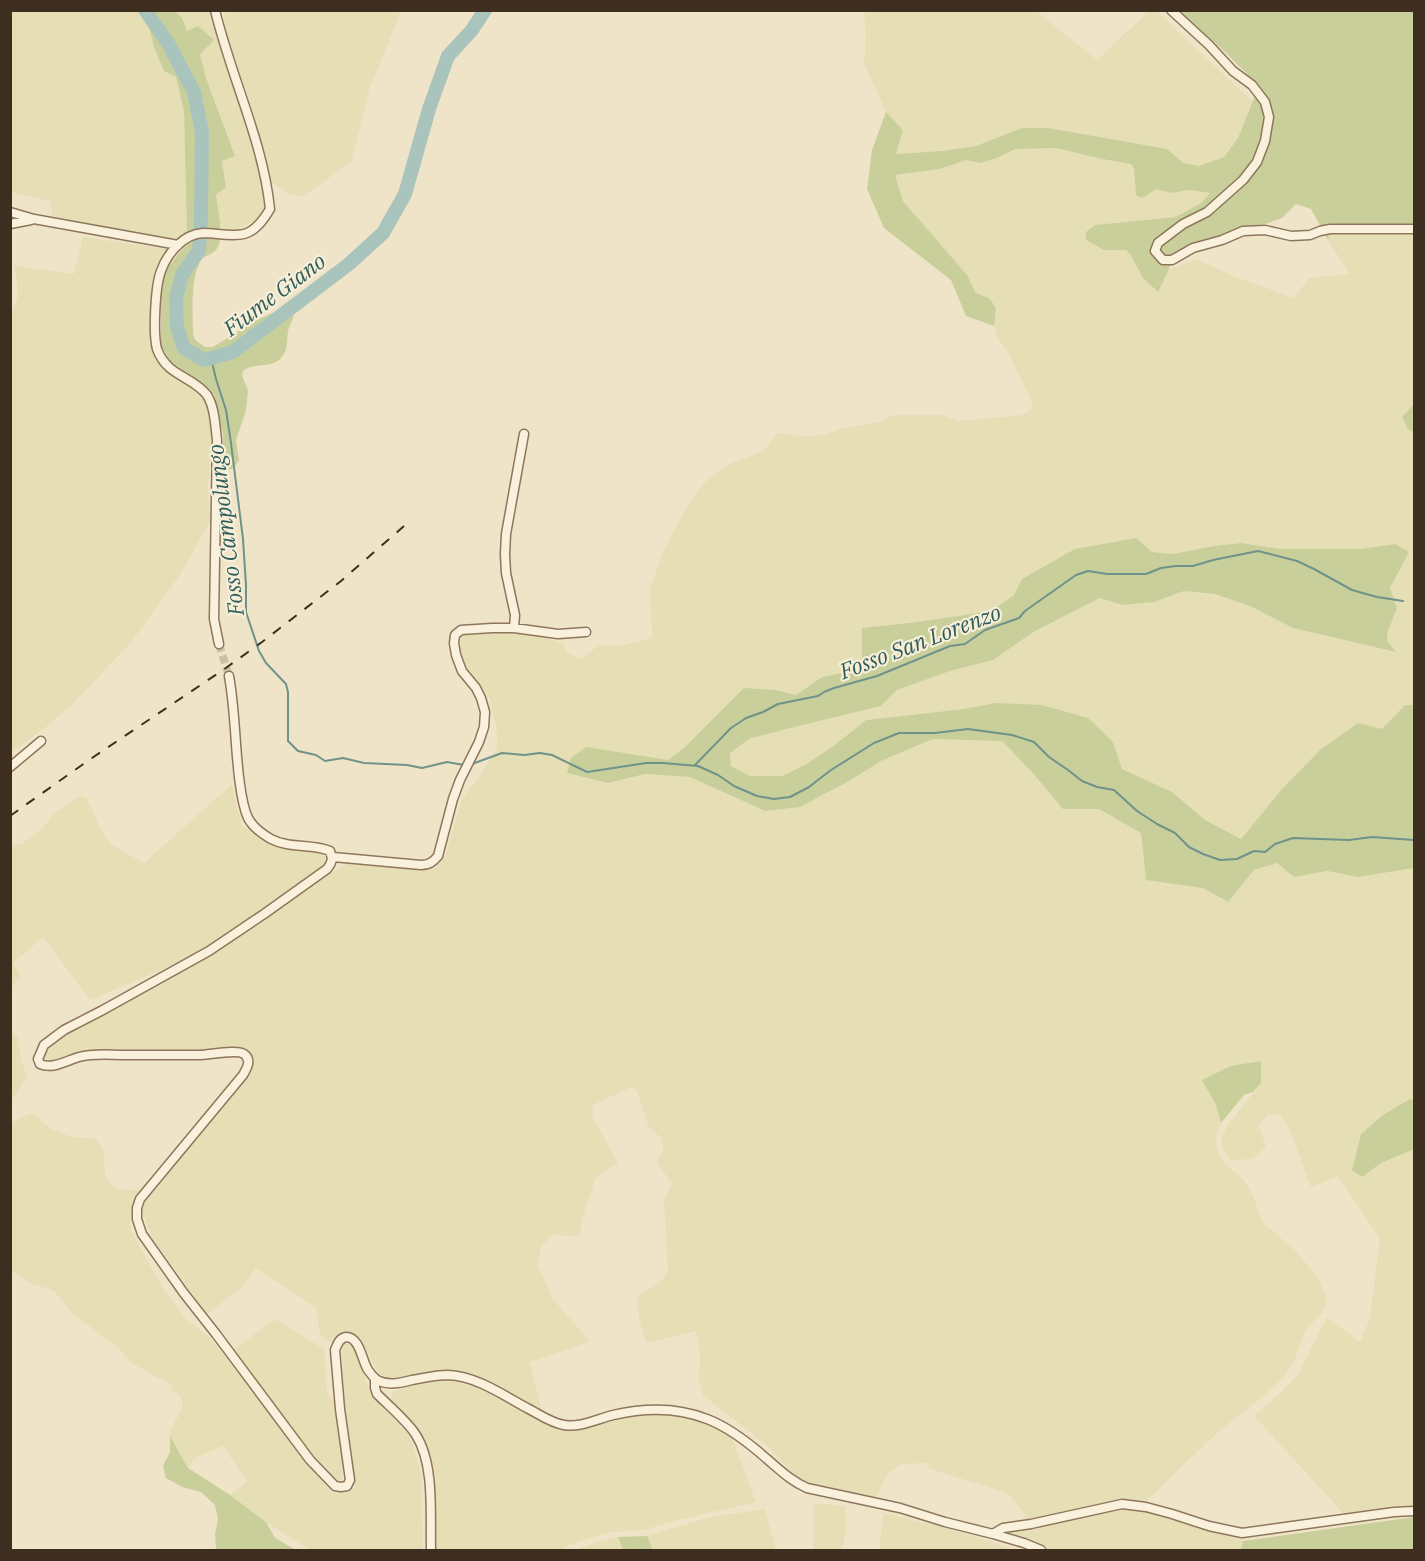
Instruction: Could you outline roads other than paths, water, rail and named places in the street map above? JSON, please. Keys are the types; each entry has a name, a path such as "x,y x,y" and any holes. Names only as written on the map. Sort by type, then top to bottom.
{"street":[{"path":"215,10 220,33 246,109 265,177 270,209 260,224 245,234 195,234 187,237 178,245 166,258 160,273 155,333 157,348 162,360 171,369 198,386 208,396 214,412 217,440 214,619 219,644"},
{"path":"1171,10 1233,71 1252,85 1265,102 1269,117 1265,141 1257,162 1243,180 1208,212 1183,224 1158,243 1155,250 1163,260 1172,260 1193,248 1243,231 1265,230 1292,236 1310,235 1330,229 1414,229"},
{"path":"10,212 34,219 178,245"},
{"path":"10,224 34,219"},
{"path":"514,628 515,615 506,573 506,534 524,434"},
{"path":"333,857 428,865 438,856 453,799 484,727 485,712 481,698 462,671 456,656 455,635 461,630 468,629 514,628 558,634 586,632"},
{"path":"229,676 242,801 249,820 260,832 274,841 330,851 333,857 332,863 327,869 209,951 64,1030 44,1045 38,1059 40,1064 52,1066 88,1055 209,1055 236,1052 246,1056 248,1062 243,1074 140,1198 137,1219 142,1234 183,1292 310,1460 335,1486 347,1486 350,1480 335,1350 338,1343 346,1337 351,1338 357,1344 367,1369 375,1379 386,1384 430,1376 462,1376 499,1392 550,1421 565,1425 578,1425 639,1410 687,1412 727,1429 796,1484 993,1534 1024,1543 1041,1551"},
{"path":"10,767 41,741"},
{"path":"375,1379 377,1395 415,1433 424,1450 429,1475 431,1551"},
{"path":"993,1534 1003,1528 1122,1504 1146,1507 1209,1526 1242,1533 1414,1510"}],"waterway":[{"name":"Fiume Giano","path":"145,10 168,43 194,92 202,132 199,250 182,275 176,298 177,327 184,348 204,360 233,352 349,264 383,233 405,194 429,109 448,56 472,30 485,10"},
{"name":"Fosso Campolungo","path":"211,358 226,410 231,443 243,539 246,612 259,651 266,663 286,684 288,741 298,751 316,755 325,761 343,758 364,763 422,768 447,762 464,765"},
{"name":"Fosso San Lorenzo","path":"695,765 731,728 746,718 778,704 818,696 834,688 877,676 950,646 965,644 985,630 1019,618 1025,611 1076,575 1088,571 1107,574 1146,574 1161,568 1193,566 1258,551 1297,561 1352,590 1403,601"},
{"name":"Fosso Campolungo","path":"472,764 502,753 524,755 540,753 552,755 587,772 646,763 698,766 757,796 774,799 790,797 809,787 874,743 899,733 935,733 968,729 1012,735 1034,742 1049,757 1082,781 1114,790 1137,811 1175,833 1189,847 1220,860 1237,859 1254,851 1265,852 1275,844 1293,838 1349,840 1372,837 1414,840"}],"tunnel":[{"path":"219,644 229,676"}],"railway":[{"path":"10,816 262,642 341,581 404,526"}]}
